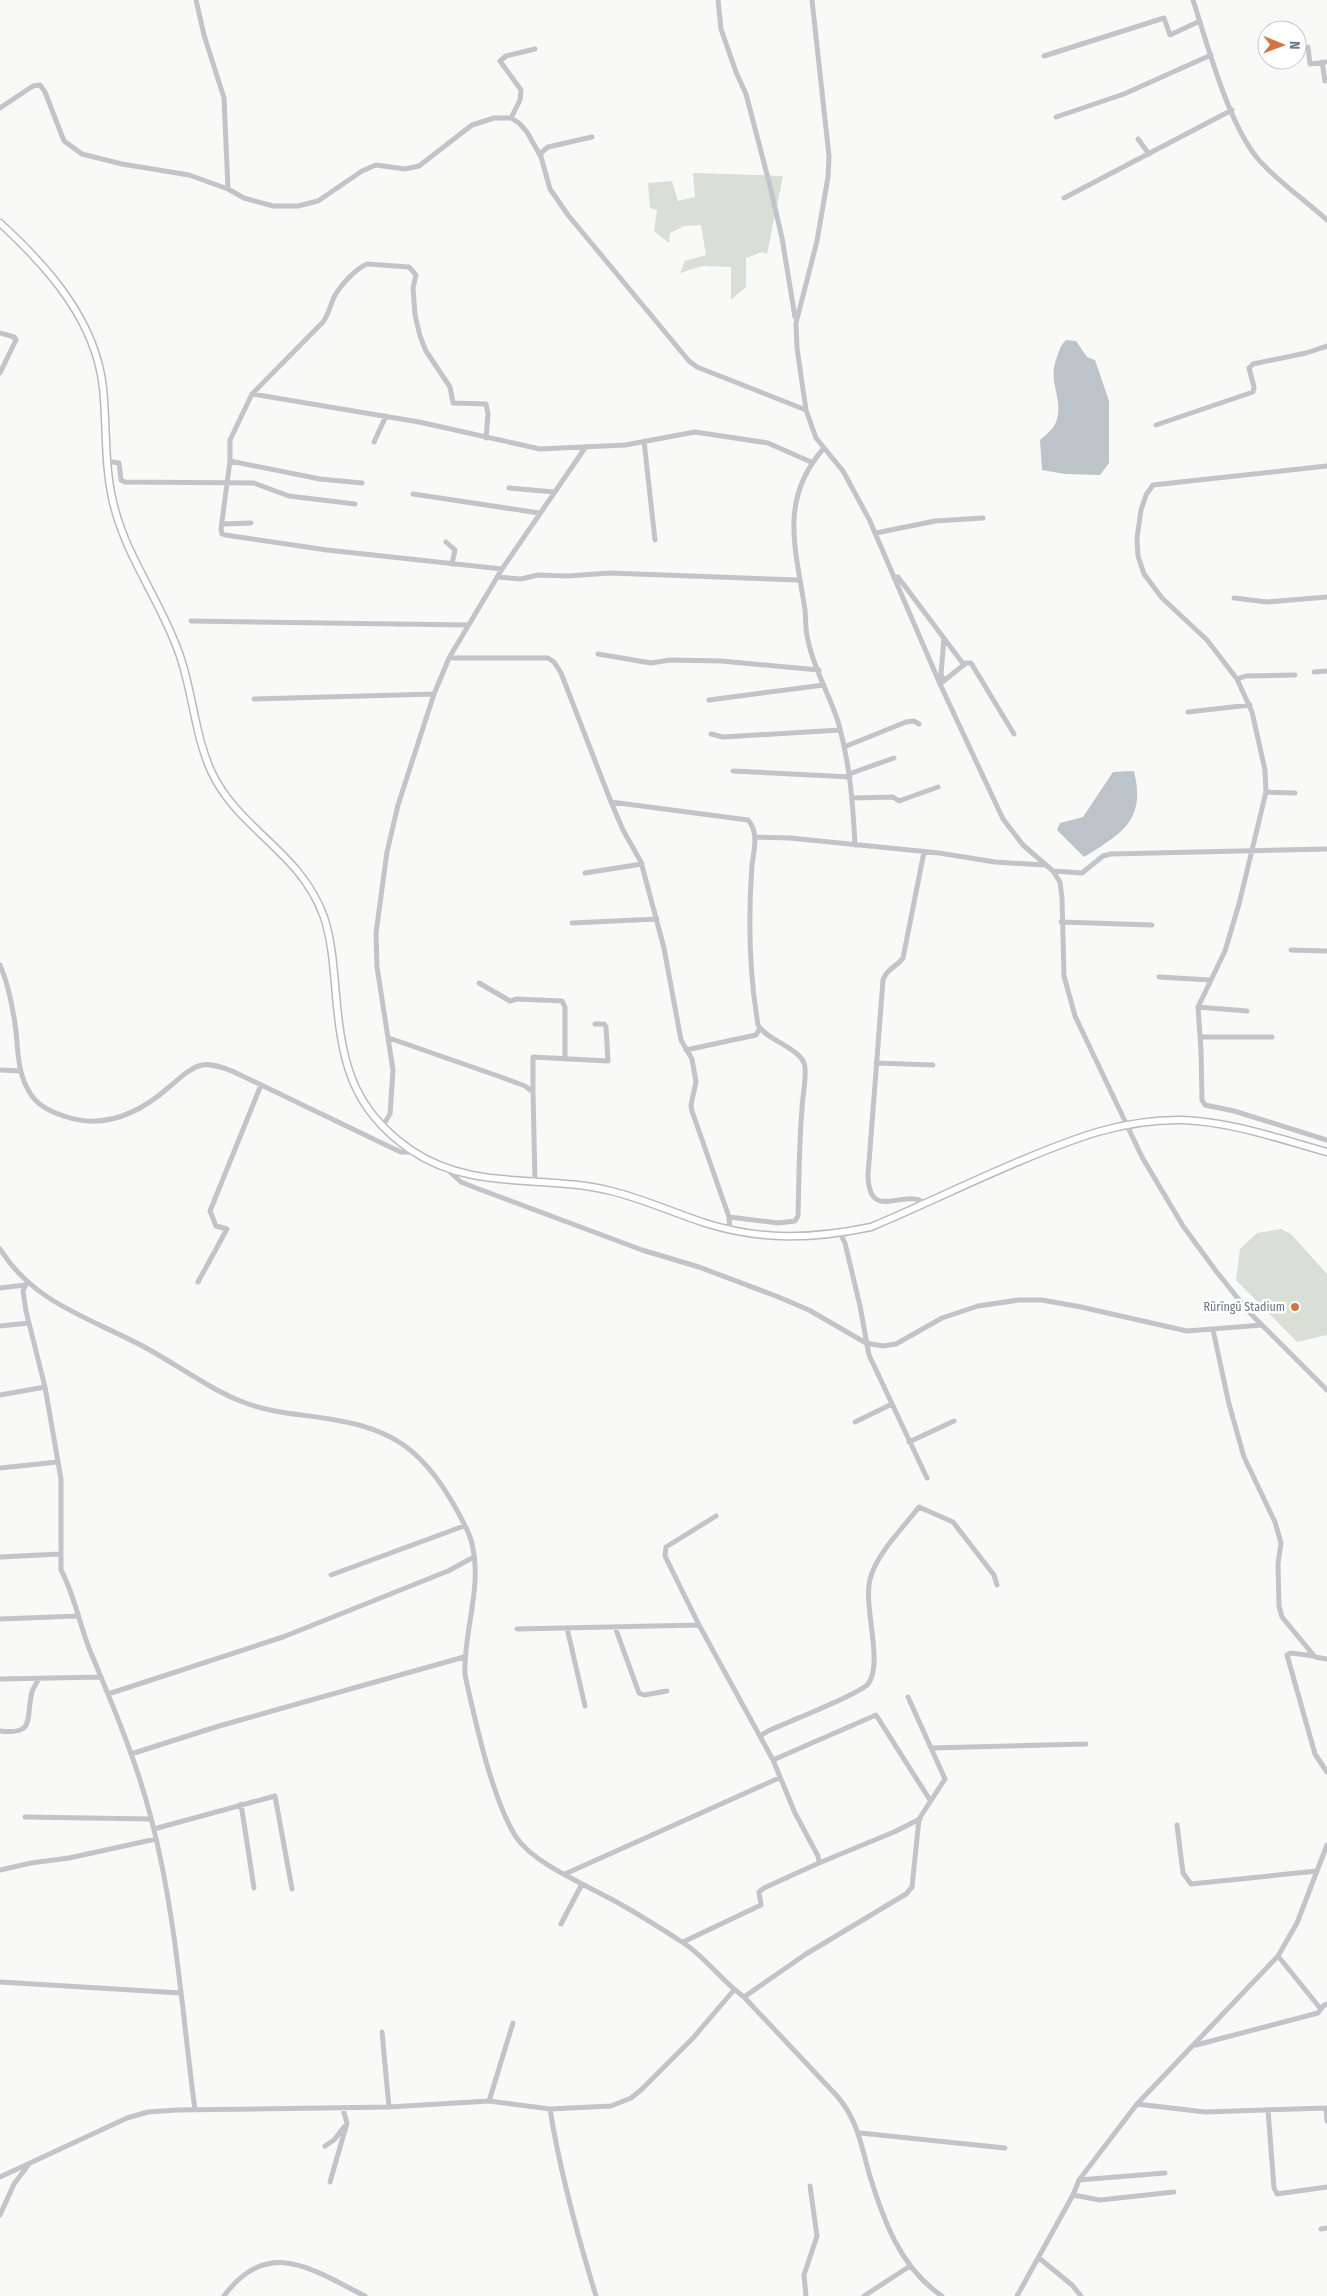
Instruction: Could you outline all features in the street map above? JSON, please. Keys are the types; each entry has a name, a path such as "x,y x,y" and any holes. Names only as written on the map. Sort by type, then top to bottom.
{"main road":[{"path":"0,224 37,261 81,318 90,334 96,350 103,388 106,461 120,529 180,654 204,750 211,770 222,791 236,809 294,865 317,901 332,950 341,1042 346,1065 363,1102 382,1127 414,1152 448,1170 485,1178 608,1190 730,1230 769,1237 840,1233 871,1227 1060,1144 1127,1123 1185,1120 1240,1128 1327,1152"}],"street":[{"path":"196,0 204,35 224,98 228,189"},
{"path":"718,0 722,29 734,66 746,94 782,238 796,323 796,341 806,410 816,438 843,471 876,533 894,578 1003,819 1023,845 1053,872 1060,882 1064,976 1068,994 1075,1016 1142,1157 1183,1226 1216,1272 1262,1325 1327,1390"},
{"path":"796,323 817,241 828,177 825,108 812,0"},
{"path":"1193,0 1237,123 1259,159 1270,172 1327,220"},
{"path":"1044,56 1164,18 1170,35 1200,21"},
{"path":"1308,47 1310,64 1325,62 1325,81"},
{"path":"511,118 520,100 521,90 500,61 506,56 535,49"},
{"path":"1056,117 1124,94 1212,55"},
{"path":"0,108 33,86 40,85 45,92 59,132 72,148 82,154 122,164 189,174 228,189 244,198 273,206 298,206 318,201 362,171 376,165 405,169 419,166 472,125 494,118 511,118 519,122 527,132 541,157 550,188 568,215 689,361 697,367 806,410"},
{"path":"1064,198 1232,110"},
{"path":"541,157 541,153 548,147 592,137"},
{"path":"1138,140 1149,154"},
{"path":"486,438 488,414 486,404 453,403 450,387 423,344 415,315 413,288 416,275 409,267 367,264 360,266 335,296 329,314 323,322 252,394 232,434 222,532 225,536 502,569"},
{"path":"0,333 14,337 16,340 0,373"},
{"path":"1156,425 1253,392 1254,387 1249,368 1253,364 1306,353 1327,346"},
{"path":"252,394 386,416 540,449 585,448 644,441 695,432 768,443 811,462"},
{"path":"374,442 386,416"},
{"path":"644,441 654,540"},
{"path":"382,1127 390,1114 392,1105 393,1070 376,954 379,907 398,805 434,694 450,658 502,569 585,448"},
{"path":"824,448 811,462 799,487 794,506 792,526 808,641 840,730 844,748 852,798 855,845"},
{"path":"106,461 119,463 121,480 125,482 254,483 288,496 355,504"},
{"path":"230,462 320,479 362,483"},
{"path":"1327,466 1153,485 1146,495 1137,538 1138,556 1144,574 1162,598 1207,640 1238,679 1250,705 1265,770 1266,792 1230,932 1224,950 1198,1007 1201,1096 1205,1105 1234,1111 1327,1140"},
{"path":"509,488 554,492"},
{"path":"413,494 539,513"},
{"path":"876,533 935,521 983,518"},
{"path":"222,524 251,523"},
{"path":"446,542 455,550 452,564"},
{"path":"497,577 521,579 538,575 566,576 610,573 798,580"},
{"path":"894,578 898,577 964,665"},
{"path":"1234,598 1266,602 1327,597"},
{"path":"192,621 468,625"},
{"path":"942,683 944,637"},
{"path":"598,654 651,663 670,660 721,661 819,670"},
{"path":"450,658 548,658 554,662 561,673 611,802 623,830 634,846 642,864 657,919 681,1040 692,1059 696,1082 691,1105 692,1111 728,1217 730,1230"},
{"path":"942,683 964,665 971,663 978,671 1014,734"},
{"path":"1314,672 1327,671"},
{"path":"1238,679 1246,676 1295,675"},
{"path":"709,700 824,685"},
{"path":"254,699 434,694"},
{"path":"1188,712 1250,705"},
{"path":"844,748 906,722 914,721 918,724"},
{"path":"711,734 724,738 840,730"},
{"path":"733,772 849,776 894,758"},
{"path":"852,798 893,797 899,801 938,788"},
{"path":"1266,792 1296,793"},
{"path":"611,802 748,820 755,837 748,937 750,975 760,1028 762,1032 774,1037 799,1057 805,1066 801,1110 798,1216 795,1221 778,1223 728,1217"},
{"path":"755,837 924,852 995,862 1045,865"},
{"path":"1053,872 1082,873 1103,856 1111,854 1327,849"},
{"path":"924,852 903,958 899,963 890,968 883,980 868,1175 870,1192 878,1200 886,1203 912,1198 920,1199 924,1203"},
{"path":"585,873 642,864"},
{"path":"572,923 657,919"},
{"path":"1062,922 1152,924"},
{"path":"1291,950 1327,951"},
{"path":"0,965 12,1008 21,1071 31,1095 42,1106 67,1117 96,1123 116,1120 135,1111 164,1092 190,1071 203,1065 215,1065 232,1071 401,1152 414,1152"},
{"path":"1159,977 1210,980"},
{"path":"479,983 510,1001 517,999 562,1000 565,1006 565,1059"},
{"path":"1198,1007 1247,1011"},
{"path":"535,1182 534,1056 608,1061 606,1027 604,1024 595,1024"},
{"path":"686,1050 756,1035 760,1028"},
{"path":"1200,1037 1272,1037"},
{"path":"389,1038 526,1086 533,1092"},
{"path":"876,1063 934,1066"},
{"path":"0,1070 21,1071"},
{"path":"198,1282 227,1229 216,1226 210,1211 261,1085"},
{"path":"448,1170 461,1182 476,1188 642,1250 708,1270 776,1296 809,1310 866,1343 883,1346 896,1344 948,1316 978,1306 1019,1300 1064,1303 1178,1330 1213,1330 1262,1325"},
{"path":"840,1233 845,1243 859,1299 869,1355 927,1478"},
{"path":"0,1249 26,1283 57,1305 145,1347 243,1402 275,1412 356,1424 378,1431 406,1446 418,1455 438,1479 458,1511 470,1539 474,1557 474,1599 464,1657 469,1693 489,1767 507,1820 517,1838 530,1852 683,1942 703,1957 734,1990 744,1997 837,2096 846,2106 860,2134 869,2171 888,2230 910,2266 942,2296"},
{"path":"0,1288 26,1283"},
{"path":"26,1283 24,1295 29,1323 45,1387 58,1462 61,1487 61,1570 67,1580 78,1616 131,1754 154,1829 164,1878 181,1993 195,2110"},
{"path":"0,1326 29,1323"},
{"path":"1213,1330 1229,1404 1244,1457 1275,1522 1281,1543 1278,1564 1279,1606 1282,1616 1315,1657"},
{"path":"0,1395 45,1387"},
{"path":"855,1422 892,1404"},
{"path":"909,1442 954,1421"},
{"path":"0,1468 58,1462"},
{"path":"760,1736 853,1693 868,1684 873,1674 875,1662 868,1604 871,1577 879,1560 919,1506 952,1522 994,1575 997,1585"},
{"path":"716,1516 666,1547 664,1551 698,1625 772,1760 778,1778 818,1856 819,1863"},
{"path":"331,1575 464,1526"},
{"path":"0,1557 60,1554"},
{"path":"108,1694 283,1637 448,1571 474,1557"},
{"path":"0,1619 78,1616"},
{"path":"517,1629 698,1625"},
{"path":"614,1627 639,1693 644,1695 667,1691"},
{"path":"567,1628 585,1706"},
{"path":"1327,1659 1291,1653 1287,1655 1315,1754 1327,1772"},
{"path":"131,1754 218,1726 464,1657"},
{"path":"0,1679 101,1677"},
{"path":"0,1731 14,1733 22,1731 27,1725 32,1692 39,1678"},
{"path":"744,1997 806,1954 909,1892 913,1885 920,1818 945,1779 908,1697"},
{"path":"772,1760 876,1715 930,1800"},
{"path":"931,1748 1086,1744"},
{"path":"565,1874 778,1778"},
{"path":"154,1829 275,1796 292,1889"},
{"path":"241,1804 254,1888"},
{"path":"25,1817 151,1819"},
{"path":"683,1942 761,1905 759,1892 764,1888 894,1832 920,1818"},
{"path":"1176,1825 1183,1873 1191,1884 1317,1871"},
{"path":"0,1870 31,1863 69,1858 156,1838"},
{"path":"1017,2296 1073,2195 1079,2180 1137,2104 1278,1956 1297,1923 1327,1845"},
{"path":"561,1924 582,1884"},
{"path":"1278,1956 1320,2008"},
{"path":"0,1982 181,1993"},
{"path":"0,2177 31,2161 140,2114 195,2110 343,2109 489,2101 550,2109 604,2107 631,2098 693,2038 734,1990"},
{"path":"1193,2045 1318,2013 1320,2008 1327,2004"},
{"path":"489,2101 513,2022"},
{"path":"382,2032 390,2107"},
{"path":"1137,2104 1205,2112 1327,2108 1327,2121"},
{"path":"330,2182 347,2123 347,2117 343,2109"},
{"path":"550,2109 573,2223 596,2296"},
{"path":"1268,2110 1276,2194 1327,2187"},
{"path":"325,2146 340,2134 347,2117"},
{"path":"860,2134 1005,2148"},
{"path":"0,2216 14,2184 31,2161"},
{"path":"1079,2180 1165,2173"},
{"path":"806,2296 804,2275 817,2236 810,2186"},
{"path":"1073,2195 1100,2200 1174,2192"},
{"path":"1039,2258 1081,2296"},
{"path":"224,2296 249,2271 273,2262 285,2261 304,2265 365,2296"},
{"path":"864,2296 910,2266"}],"shaded area":[{"path":"693,173 783,176 767,254 762,252 746,258 746,287 731,300 731,267 702,266 680,273 685,261 706,255 701,225 684,226 670,233 669,243 654,231 657,210 650,208 648,183 672,181 678,201 695,197"},
{"path":"1066,340 1076,341 1087,357 1095,360 1109,401 1109,463 1100,475 1065,474 1042,470 1040,440 1053,428 1057,419 1058,404 1054,382 1054,366 1060,348"},
{"path":"1134,771 1137,802 1128,824 1110,840 1084,857 1057,830 1060,823 1083,817 1113,772"},
{"name":"Rũrĩngũ Stadium","path":"1281,1229 1291,1234 1327,1274 1327,1335 1297,1342 1236,1280 1240,1249 1257,1233"}],"place":[{"name":"Rũrĩngũ Stadium","path":"1295,1307"}]}
